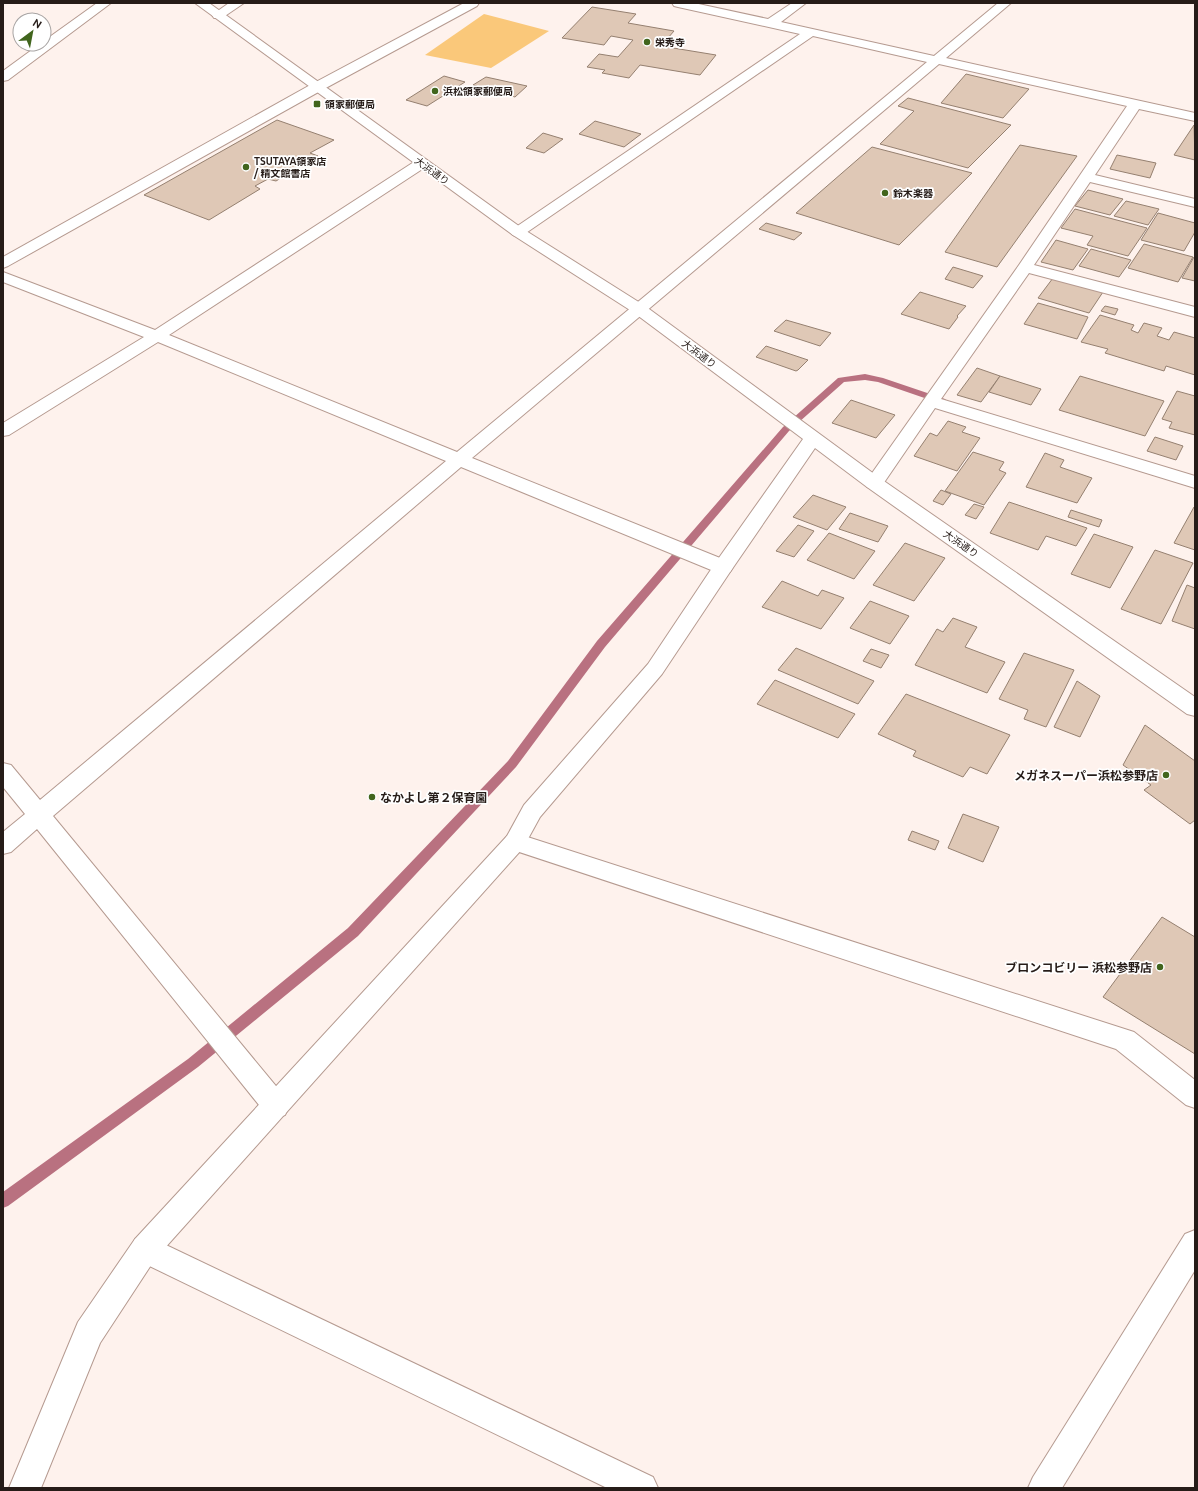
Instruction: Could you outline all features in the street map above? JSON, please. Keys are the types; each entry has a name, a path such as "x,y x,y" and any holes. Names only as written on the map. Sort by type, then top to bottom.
{"street":[{"path":"3,77 105,3"},
{"name":"大浜通り","path":"201,3 518,232 639,309 874,484 1195,708"},
{"path":"218,16 238,3"},
{"path":"3,263 317,87 473,3"},
{"path":"678,3 1195,117"},
{"path":"771,23 800,3"},
{"path":"3,845 459,459 1004,3"},
{"path":"518,232 811,32"},
{"path":"874,484 1136,104"},
{"path":"3,431 156,336 422,163"},
{"path":"1086,177 1195,204"},
{"path":"1025,267 1195,312"},
{"path":"3,276 156,336 723,567"},
{"path":"930,401 1195,482"},
{"path":"25,1488 89,1333 145,1249 515,842 532,811 656,670 723,567 813,438"},
{"path":"3,771 276,1106"},
{"path":"515,842 1125,1040 1195,1096"},
{"path":"1044,1488 1195,1244"},
{"path":"145,1249 642,1488"}],"shaded area":[{"path":"484,14 549,31 491,68 425,55"}],"building":[{"name":"栄秀寺","path":"592,7 636,14 628,23 674,31 661,46 716,55 700,75 640,65 629,78 602,73 605,70 587,67 599,54 618,57 633,40 611,36 604,45 562,38"},
{"path":"966,74 1029,89 1003,118 941,103"},
{"name":"浜松領家郵便局","path":"444,76 465,82 427,106 406,100"},
{"path":"486,77 527,86 515,97 473,85"},
{"name":"鈴木楽器","path":"908,98 1011,125 968,168 880,144 914,111 898,106"},
{"name":"TSUTAYA領家店 / 精文館書店","path":"277,120 334,140 310,153 318,156 276,181 268,179 255,186 260,189 209,220 144,195"},
{"path":"595,121 641,134 624,147 579,134"},
{"path":"1194,125 1195,160 1174,155"},
{"path":"543,133 563,139 544,153 526,148"},
{"path":"1020,145 1077,156 997,267 945,252"},
{"name":"鈴木楽器","path":"872,147 972,173 899,245 796,213"},
{"path":"1117,155 1156,163 1150,178 1110,169"},
{"path":"1088,190 1123,199 1110,215 1075,206"},
{"path":"1126,201 1159,209 1148,225 1114,216"},
{"path":"1075,209 1147,228 1128,256 1087,245 1093,236 1061,228"},
{"path":"1158,213 1195,223 1195,232 1184,251 1141,240"},
{"path":"766,223 802,233 794,240 759,229"},
{"path":"1056,240 1088,249 1073,270 1041,262"},
{"path":"1144,244 1193,257 1178,282 1128,268"},
{"path":"1091,249 1131,260 1119,277 1079,266"},
{"path":"1194,257 1195,281 1182,278"},
{"path":"953,267 983,276 973,288 945,279"},
{"path":"1053,278 1103,292 1089,313 1038,298"},
{"path":"920,292 966,306 957,316 958,317 949,329 901,314"},
{"path":"1038,303 1088,317 1077,339 1024,324"},
{"path":"1105,306 1118,309 1115,315 1101,311"},
{"path":"1100,315 1134,325 1131,330 1138,333 1144,323 1162,328 1157,336 1169,340 1174,332 1195,338 1195,375 1166,366 1164,371 1105,353 1108,349 1081,342"},
{"path":"786,320 831,333 820,346 774,331"},
{"path":"766,346 808,360 796,371 756,357"},
{"path":"977,368 1000,376 981,402 957,395"},
{"path":"1000,376 1041,389 1031,405 989,392"},
{"path":"1080,376 1164,401 1145,436 1059,410"},
{"path":"1177,391 1195,396 1195,435 1169,428 1172,422 1162,419"},
{"path":"851,400 895,415 876,438 832,423"},
{"path":"948,421 966,427 962,432 980,438 957,471 914,456 930,433 937,436"},
{"path":"1155,437 1183,446 1176,460 1147,451"},
{"path":"973,452 1004,462 999,470 1006,473 984,505 945,491"},
{"path":"1045,453 1064,460 1060,467 1092,478 1077,503 1026,487"},
{"path":"941,490 951,494 943,505 933,501"},
{"path":"813,495 846,507 827,530 793,517"},
{"path":"1009,502 1087,528 1076,546 1046,536 1038,550 990,533"},
{"path":"974,504 984,507 976,519 965,515"},
{"path":"1194,507 1195,508 1195,550 1174,543"},
{"path":"1071,510 1102,520 1099,527 1068,517"},
{"path":"850,513 888,526 878,542 839,529"},
{"path":"798,525 814,531 794,557 776,551"},
{"path":"829,533 875,551 854,579 807,560"},
{"path":"1094,534 1133,547 1110,588 1071,574"},
{"path":"905,543 945,558 914,601 873,585"},
{"path":"1155,550 1193,563 1161,624 1121,609"},
{"path":"782,581 818,596 822,590 844,598 821,629 762,607"},
{"path":"1187,585 1195,588 1195,629 1172,621"},
{"path":"870,601 909,616 890,644 850,628"},
{"path":"953,618 977,627 965,647 1005,662 987,693 915,665 937,629 943,632"},
{"path":"796,648 874,681 858,704 778,670"},
{"path":"871,649 889,655 881,668 863,661"},
{"path":"1024,653 1074,670 1046,727 1024,719 1028,710 999,699"},
{"path":"775,680 855,714 838,738 757,704"},
{"path":"1077,681 1100,696 1080,737 1054,727"},
{"path":"906,694 1010,735 987,774 970,767 963,777 913,756 916,751 878,734"},
{"name":"メガネスーパー浜松参野店","path":"1145,725 1195,761 1195,820 1190,824 1144,790 1151,785 1123,765"},
{"path":"963,814 999,827 983,862 948,848"},
{"path":"912,831 939,841 935,850 908,840"},
{"name":"ブロンコビリー 浜松参野店","path":"1162,917 1195,937 1195,1054 1103,997"}],"waterway":[{"path":"3,1201 193,1063 353,932 512,764 601,644 786,429 841,380 865,377 880,380 942,401"}],"place":[{"name":"栄秀寺","path":"647,42"},
{"name":"浜松領家郵便局","path":"435,91"},
{"name":"領家郵便局","path":"317,104"},
{"name":"TSUTAYA領家店 / 精文館書店","path":"246,167"},
{"name":"鈴木楽器","path":"885,193"},
{"name":"メガネスーパー浜松参野店","path":"1166,775"},
{"name":"なかよし第２保育園","path":"372,797"},
{"name":"ブロンコビリー 浜松参野店","path":"1160,967"}]}
